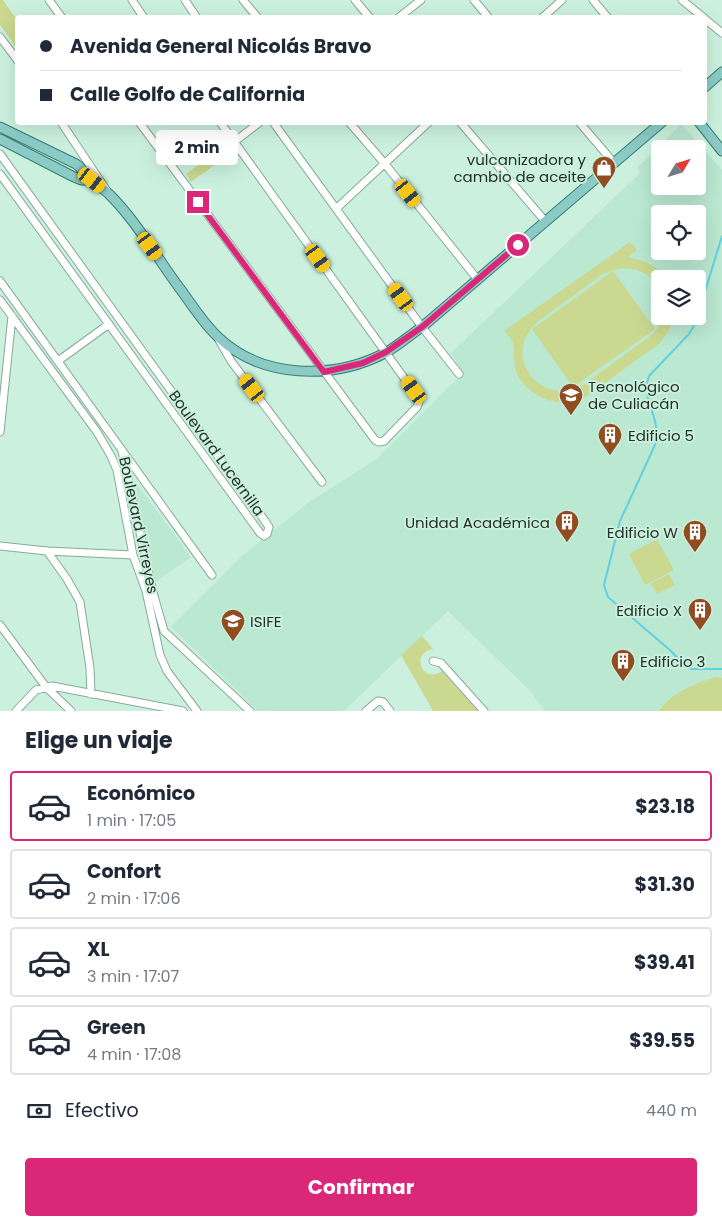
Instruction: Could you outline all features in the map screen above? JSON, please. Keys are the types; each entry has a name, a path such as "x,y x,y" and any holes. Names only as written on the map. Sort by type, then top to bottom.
{"main road":[{"path":"707,85 722,72"},
{"path":"0,127 76,164 109,194 129,217 218,338 238,353 261,363 288,370 324,372 363,363 386,352 422,327 658,125"},
{"path":"701,125 722,151"},
{"path":"0,139 72,176 82,180 92,180"}],"street":[{"path":"49,0 60,15"},
{"path":"132,0 142,15"},
{"path":"185,0 196,15"},
{"path":"243,0 256,15"},
{"path":"355,0 368,15"},
{"path":"402,15 421,0"},
{"path":"474,0 486,15"},
{"path":"545,15 562,0"},
{"path":"593,0 606,15"},
{"path":"682,0 700,15"},
{"path":"707,20 722,33"},
{"path":"0,37 15,57"},
{"path":"63,125 109,194"},
{"path":"141,125 375,440 379,442 386,440 417,407 419,402 417,396 222,125"},
{"path":"234,142 256,125"},
{"path":"275,125 422,327 460,374"},
{"path":"352,125 478,280"},
{"path":"337,208 426,125"},
{"path":"463,125 545,221"},
{"path":"582,125 614,163"},
{"name":"Boulevard Lucernilla","path":"0,154 265,521 269,530 266,535 260,533 0,174"},
{"name":"Boulevard Virreyes","path":"0,281 122,449 154,596 164,631 249,711"},
{"name":"Boulevard Virreyes","path":"0,300 97,432 111,456 120,485 133,555 146,591 160,655 167,671 197,711"},
{"path":"0,432 2,388 12,316"},
{"path":"58,361 109,324"},
{"path":"218,338 231,361 322,482"},
{"path":"122,449 212,575"},
{"path":"120,485 129,484"},
{"path":"0,546 47,551 133,555"},
{"path":"47,551 80,602 90,668 91,694"},
{"path":"0,625 46,688 71,711"},
{"path":"432,661 441,663 484,711"},
{"path":"18,710 36,690 52,686 163,709 183,711"},
{"path":"366,711 378,701 383,702 390,711"}],"shaded area":[{"name":"Tecnológico de Culiacán","path":"680,125 695,140 665,140"},
{"name":"Tecnológico de Culiacán","path":"706,152 722,170 722,711 545,711 530,691 448,611 344,711 258,711 171,627 243,555 309,502 377,459 463,373 451,353 640,173 637,168 651,154 651,195 706,195"},
{"path":"132,477 191,557 155,582"}],"green space":[{"path":"0,0 3,0 15,17 15,46 0,25"},
{"path":"228,143 234,151 191,182 186,174"},
{"path":"630,242 637,250 628,257 644,262 658,270 651,270 651,279 643,272 628,269 620,269 603,274 537,322 531,329 525,339 523,351 523,360 526,368 536,381 552,390 570,390 583,385 649,337 659,325 671,325 660,343 587,396 565,403 540,397 521,381 515,366 513,343 504,331"},
{"path":"613,271 655,329 573,387 532,329"},
{"path":"657,539 674,570 645,585 629,554"},
{"path":"669,574 675,585 657,594 651,583"},
{"path":"422,636 433,649 422,656 420,661 421,667 429,674 442,671 478,711 433,711 401,655"},
{"path":"716,677 722,678 722,711 659,711 664,704 677,694"}],"waterway":[{"path":"722,236 695,324 689,334 649,376 647,395 655,419 655,445 620,521 604,585 608,597 671,651 685,666 691,669 722,669"}],"place":[{"name":"vulcanizadora y cambio de aceite","path":"604,189"},
{"name":"Tecnológico de Culiacán","path":"571,416"},
{"name":"Edificio 5","path":"610,456"},
{"name":"Unidad Académica","path":"567,543"},
{"name":"Edificio W","path":"695,553"},
{"name":"Edificio X","path":"700,631"},
{"name":"ISIFE","path":"233,642"},
{"name":"Edificio 3","path":"623,682"}],"route":[{"path":"198,202 324,372 363,363 386,352 422,327 518,245"}]}
